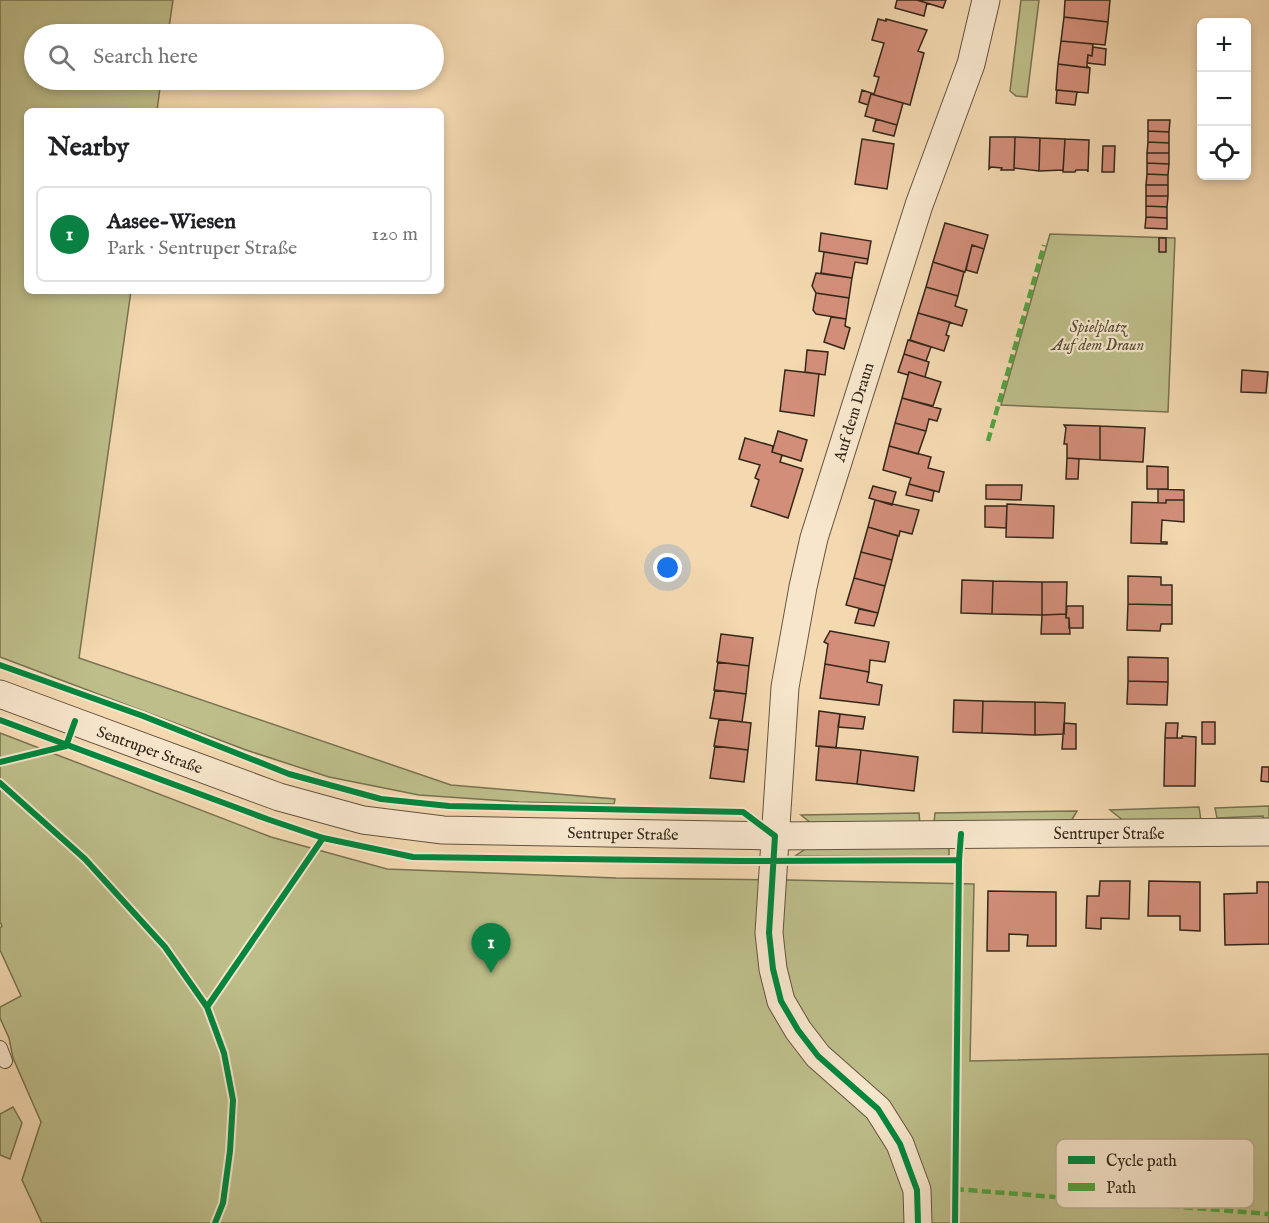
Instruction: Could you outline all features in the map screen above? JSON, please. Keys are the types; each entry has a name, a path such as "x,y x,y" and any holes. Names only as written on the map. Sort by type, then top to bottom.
{"street":[{"name":"Auf dem Draun","path":"918,1223 917,1190 900,1144 878,1109 818,1056 798,1030 781,1001 772,969 769,933 785,687 814,538 919,205 971,64 986,0"},
{"name":"Sentruper Straße","path":"0,694 279,796 363,820 443,830 775,836 1269,832"}],"green space":[{"path":"0,0 173,0 169,24 24,24 24,90 160,90 157,108 24,108 24,294 131,294 79,658 451,785 615,799 614,804 519,802 419,795 329,777 246,750 0,657"},
{"path":"1021,0 1039,0 1027,97 1016,96 1010,91"},
{"name":"Spielplatz Auf dem Draun","path":"1050,234 1175,238 1168,412 1001,405"},
{"path":"0,733 271,837 387,869 616,878 974,884 970,1061 1269,1054 1269,1223 42,1223 22,1180 41,1122 13,1058 9,1038 0,1018 0,1007 21,996 0,950 0,928 2,926 0,922"},
{"path":"1269,806 1269,822 1263,822 1263,816 1217,818 1215,808"},
{"path":"1199,807 1201,821 1124,821 1110,810"},
{"path":"1077,811 1070,823 934,823 935,813"},
{"path":"919,813 920,825 812,824 801,815"},
{"path":"813,844 949,846 949,856 795,856"},
{"path":"13,1107 22,1123 10,1159 0,1155 0,1114"}],"building":[{"path":"897,0 917,0 927,3 924,16 895,8"},
{"path":"917,0 946,0 943,8"},
{"path":"1065,0 1110,0 1108,22 1064,17"},
{"path":"1064,17 1108,22 1105,45 1061,41"},
{"path":"878,19 927,30 918,51 924,53 910,105 871,94 868,105 859,102 862,90 874,94 879,77 874,76 884,43 872,40"},
{"path":"1061,41 1093,44 1092,56 1088,55 1087,66 1090,68 1058,64"},
{"path":"1093,47 1106,49 1105,65 1087,63 1088,55 1092,56"},
{"path":"1058,64 1090,68 1088,93 1056,90"},
{"path":"1057,90 1077,92 1075,105 1056,103"},
{"path":"871,94 903,103 897,125 865,116"},
{"path":"876,119 897,125 894,136 873,131"},
{"path":"1148,120 1170,120 1169,132 1148,131"},
{"path":"1148,131 1169,132 1169,143 1148,142"},
{"path":"990,137 1015,137 1014,170 991,167 989,169"},
{"path":"1015,137 1040,138 1039,171 1014,168"},
{"path":"1040,138 1065,139 1063,170 1039,171"},
{"path":"862,139 894,144 887,189 855,184"},
{"path":"1065,139 1089,140 1088,172 1087,170 1076,170 1075,172 1063,172"},
{"path":"1148,142 1169,143 1169,153 1147,153"},
{"path":"1103,146 1115,146 1114,172 1102,172"},
{"path":"1147,153 1169,153 1169,164 1147,163"},
{"path":"1147,163 1169,164 1168,175 1147,174"},
{"path":"1147,174 1168,175 1168,185 1146,185"},
{"path":"1146,185 1168,185 1168,196 1146,196"},
{"path":"1146,196 1168,196 1167,207 1146,206"},
{"path":"1146,206 1167,207 1167,218 1146,217"},
{"path":"1146,217 1167,218 1167,229 1145,228"},
{"path":"945,223 988,235 984,249 972,245 965,272 933,262"},
{"path":"821,233 871,241 868,259 819,251"},
{"path":"1159,238 1166,238 1166,252 1159,252"},
{"path":"972,245 984,249 977,273 966,270"},
{"path":"824,252 868,259 867,264 855,262 852,278 821,273"},
{"path":"933,262 964,272 958,296 926,287"},
{"path":"816,273 852,278 849,298 816,293 812,286"},
{"path":"926,287 958,296 955,306 967,310 962,326 918,313"},
{"path":"816,293 849,298 846,319 816,314 813,310"},
{"path":"918,313 950,322 946,335 949,336 944,351 910,340"},
{"path":"831,317 846,319 845,326 850,328 844,349 824,342"},
{"path":"908,340 931,347 926,361 904,354"},
{"path":"807,350 828,352 825,375 805,372"},
{"path":"904,354 929,362 925,377 909,372 908,375 898,372"},
{"path":"785,370 819,374 814,416 780,411"},
{"path":"1242,370 1268,372 1266,393 1241,392"},
{"path":"909,372 941,382 933,406 902,398"},
{"path":"902,398 941,409 937,421 929,419 926,431 895,423"},
{"path":"895,423 926,431 918,454 889,446"},
{"path":"1064,425 1100,426 1100,460 1067,458"},
{"path":"1100,426 1145,428 1143,462 1100,460"},
{"path":"778,431 807,440 801,461 772,452"},
{"path":"745,438 773,446 772,452 782,455 780,462 803,469 788,518 751,506 759,480 755,478 760,465 739,459"},
{"path":"889,446 931,457 928,468 944,472 939,492 909,484 911,478 883,470"},
{"path":"1067,458 1079,459 1078,479 1066,479"},
{"path":"1147,466 1168,467 1168,489 1147,489"},
{"path":"909,484 934,491 932,501 906,495"},
{"path":"986,485 1022,485 1021,500 986,499"},
{"path":"873,486 896,492 892,505 869,498"},
{"path":"1158,489 1184,490 1184,500 1166,500 1166,503 1158,503"},
{"path":"875,500 919,510 912,534 900,531 899,536 868,527"},
{"path":"1166,500 1184,500 1184,522 1162,520 1161,542 1167,542 1167,544 1131,543 1132,502 1166,503"},
{"path":"1007,504 1054,506 1053,538 1006,537"},
{"path":"985,506 1007,506 1006,528 985,527"},
{"path":"868,527 898,536 892,560 861,552"},
{"path":"861,552 892,560 885,586 854,578"},
{"path":"1128,576 1161,577 1161,585 1172,585 1172,605 1128,604"},
{"path":"854,578 885,586 878,613 846,605"},
{"path":"962,580 993,581 992,614 961,613"},
{"path":"993,581 1042,582 1042,615 992,614"},
{"path":"1042,582 1067,582 1066,614 1042,615"},
{"path":"1128,604 1172,605 1172,624 1161,624 1160,631 1127,630"},
{"path":"1067,606 1083,606 1083,628 1069,628 1069,618 1066,618"},
{"path":"859,609 878,613 874,626 855,623"},
{"path":"1066,614 1066,618 1069,618 1070,634 1041,634 1042,615"},
{"path":"830,631 889,642 885,662 870,660 869,672 825,664 828,644 824,642"},
{"path":"721,634 753,638 749,666 717,662"},
{"path":"1128,657 1168,658 1168,682 1128,681"},
{"path":"718,662 749,666 746,694 714,690"},
{"path":"825,664 869,672 867,682 882,685 879,705 820,698"},
{"path":"1128,681 1168,682 1167,705 1127,704"},
{"path":"715,690 746,694 742,722 710,718"},
{"path":"954,700 983,701 982,733 953,732"},
{"path":"983,701 1035,702 1035,735 982,733"},
{"path":"1035,702 1065,703 1064,734 1035,735"},
{"path":"819,711 840,714 836,748 816,746"},
{"path":"840,714 865,717 863,729 838,727"},
{"path":"719,719 751,723 748,750 714,746"},
{"path":"1202,722 1215,722 1215,744 1202,744"},
{"path":"1064,723 1076,724 1076,749 1062,749"},
{"path":"1166,723 1178,723 1177,738 1165,738"},
{"path":"1182,736 1196,737 1195,786 1164,786 1165,738 1182,738"},
{"path":"715,746 748,750 744,782 710,778"},
{"path":"819,746 861,750 857,784 816,780"},
{"path":"861,750 918,757 914,791 857,784"},
{"path":"1262,767 1269,767 1269,782 1261,781"},
{"path":"1100,881 1130,881 1129,919 1101,918 1101,929 1086,928 1087,896 1099,896"},
{"path":"1149,881 1200,882 1200,931 1180,930 1180,916 1148,916"},
{"path":"1257,882 1269,882 1269,944 1225,945 1224,894 1257,893"},
{"path":"988,891 1056,892 1056,946 1027,946 1028,935 1009,934 1009,951 987,951"}],"marked path":[{"path":"988,441 1044,245"},
{"path":"955,1189 1056,1197"},
{"path":"1194,1208 1269,1214"}],"cycle path":[{"path":"0,665 143,716 289,774 381,799 449,806 743,812 775,836 769,933 773,969 781,1001 798,1030 818,1056 878,1109 900,1144 917,1190 918,1223"},
{"path":"0,720 323,838 413,857 740,861 959,860"},
{"path":"0,762 66,746 75,721"},
{"path":"0,783 85,859 165,947 207,1007 224,1053 233,1100 230,1151 223,1203 215,1223"},
{"path":"955,1223 961,834"},
{"path":"207,1007 323,838"}],"place":[{"name":"Aasee-Wiesen","path":"491,973"}]}
